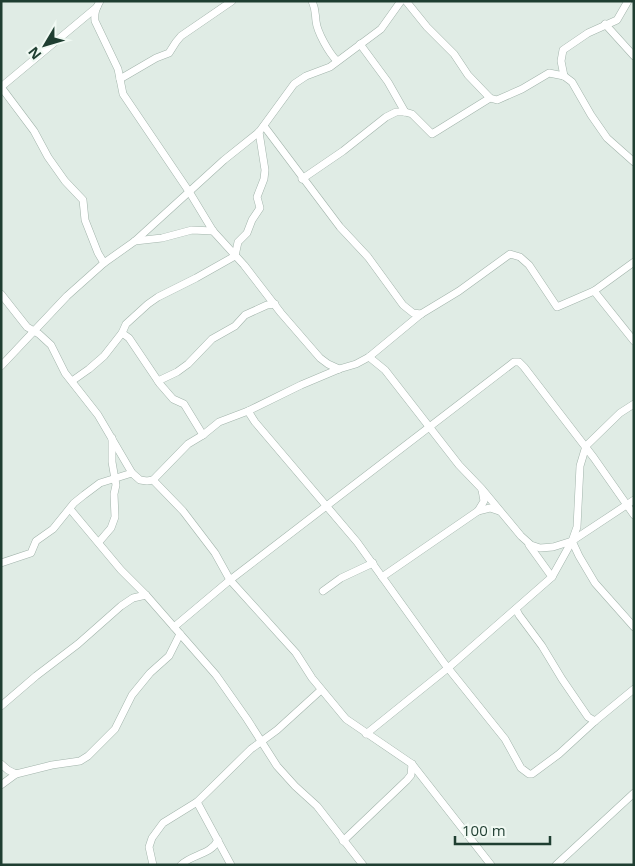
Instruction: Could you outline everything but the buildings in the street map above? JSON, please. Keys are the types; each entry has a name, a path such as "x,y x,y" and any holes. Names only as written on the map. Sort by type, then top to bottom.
{"street":[{"path":"120,79 156,58 169,53 181,36 232,1"},
{"path":"312,1 316,13"},
{"path":"319,1 316,21 329,53 336,61"},
{"path":"1,366 67,296 104,263 135,241 261,129 294,84 301,79 330,67 384,27 401,1"},
{"path":"406,1 427,27 454,54 468,75 490,98 497,100 522,89 549,73 564,76 572,82 607,138 634,162"},
{"path":"564,76 563,50 605,24 617,20 628,1"},
{"path":"98,3 94,16 95,21 114,60 123,94 190,193 213,231 320,358 328,364 339,368"},
{"path":"98,3 1,87 34,131 64,181 83,200 86,220 98,253 104,263"},
{"path":"605,24 634,56"},
{"path":"360,44 399,99 405,112"},
{"path":"302,178 343,151 390,114 405,112 417,118 432,134 490,98"},
{"path":"261,129 340,227 368,257 403,305 413,313 421,314"},
{"path":"72,381 104,356 122,333 124,326 158,297 235,256 238,242 247,233 252,220 260,208 257,197 264,179 265,170 261,129"},
{"path":"135,241 162,238 192,230 213,231"},
{"path":"1,294 27,327 51,345 65,373 98,415 132,473 140,480 147,481 153,480 188,444 203,435 218,422 248,412 339,368 356,364 370,357 421,314 510,254 520,257 530,266 557,307 594,290 634,262"},
{"path":"594,290 634,341"},
{"path":"158,381 188,364 212,339 231,329 246,315 275,304"},
{"path":"122,333 132,340 158,381 172,398 184,404 203,435"},
{"path":"370,357 385,370 459,464 482,488 499,511 527,542 552,577"},
{"path":"174,626 230,580 511,363 517,362 524,367 586,446 634,515"},
{"path":"366,734 448,668 552,577 572,541 577,527 580,466 586,446 620,413 634,404"},
{"path":"248,412 357,542 448,668 505,739 521,768 529,774 536,772 554,758 634,688"},
{"path":"99,542 107,534 114,521 115,479 112,462 112,438"},
{"path":"1,563 31,553 36,542 54,529 74,503 100,483 132,473"},
{"path":"153,480 183,511 215,553 230,580 296,654 312,678 346,719 412,764 491,865"},
{"path":"478,511 484,501 482,488"},
{"path":"527,542 540,548 553,547 572,541 634,500"},
{"path":"382,577 478,511 490,508 499,511"},
{"path":"70,509 216,675 277,766 317,806 363,865"},
{"path":"572,541 596,583 634,627"},
{"path":"323,591 341,578 372,563"},
{"path":"1,706 78,644 121,606 133,598 146,595"},
{"path":"516,609 518,615 542,646 588,717 595,721"},
{"path":"1,785 16,774 52,765 80,761 88,756 115,729 132,694 172,652 180,634"},
{"path":"153,865 149,847 156,831 163,824 197,802 232,766 277,730 322,690"},
{"path":"1,755 1,764 16,774"},
{"path":"343,840 407,780 411,775 412,764"},
{"path":"556,865 634,793"},
{"path":"197,802 231,865"},
{"path":"181,865 189,858 211,848 218,840"}]}
